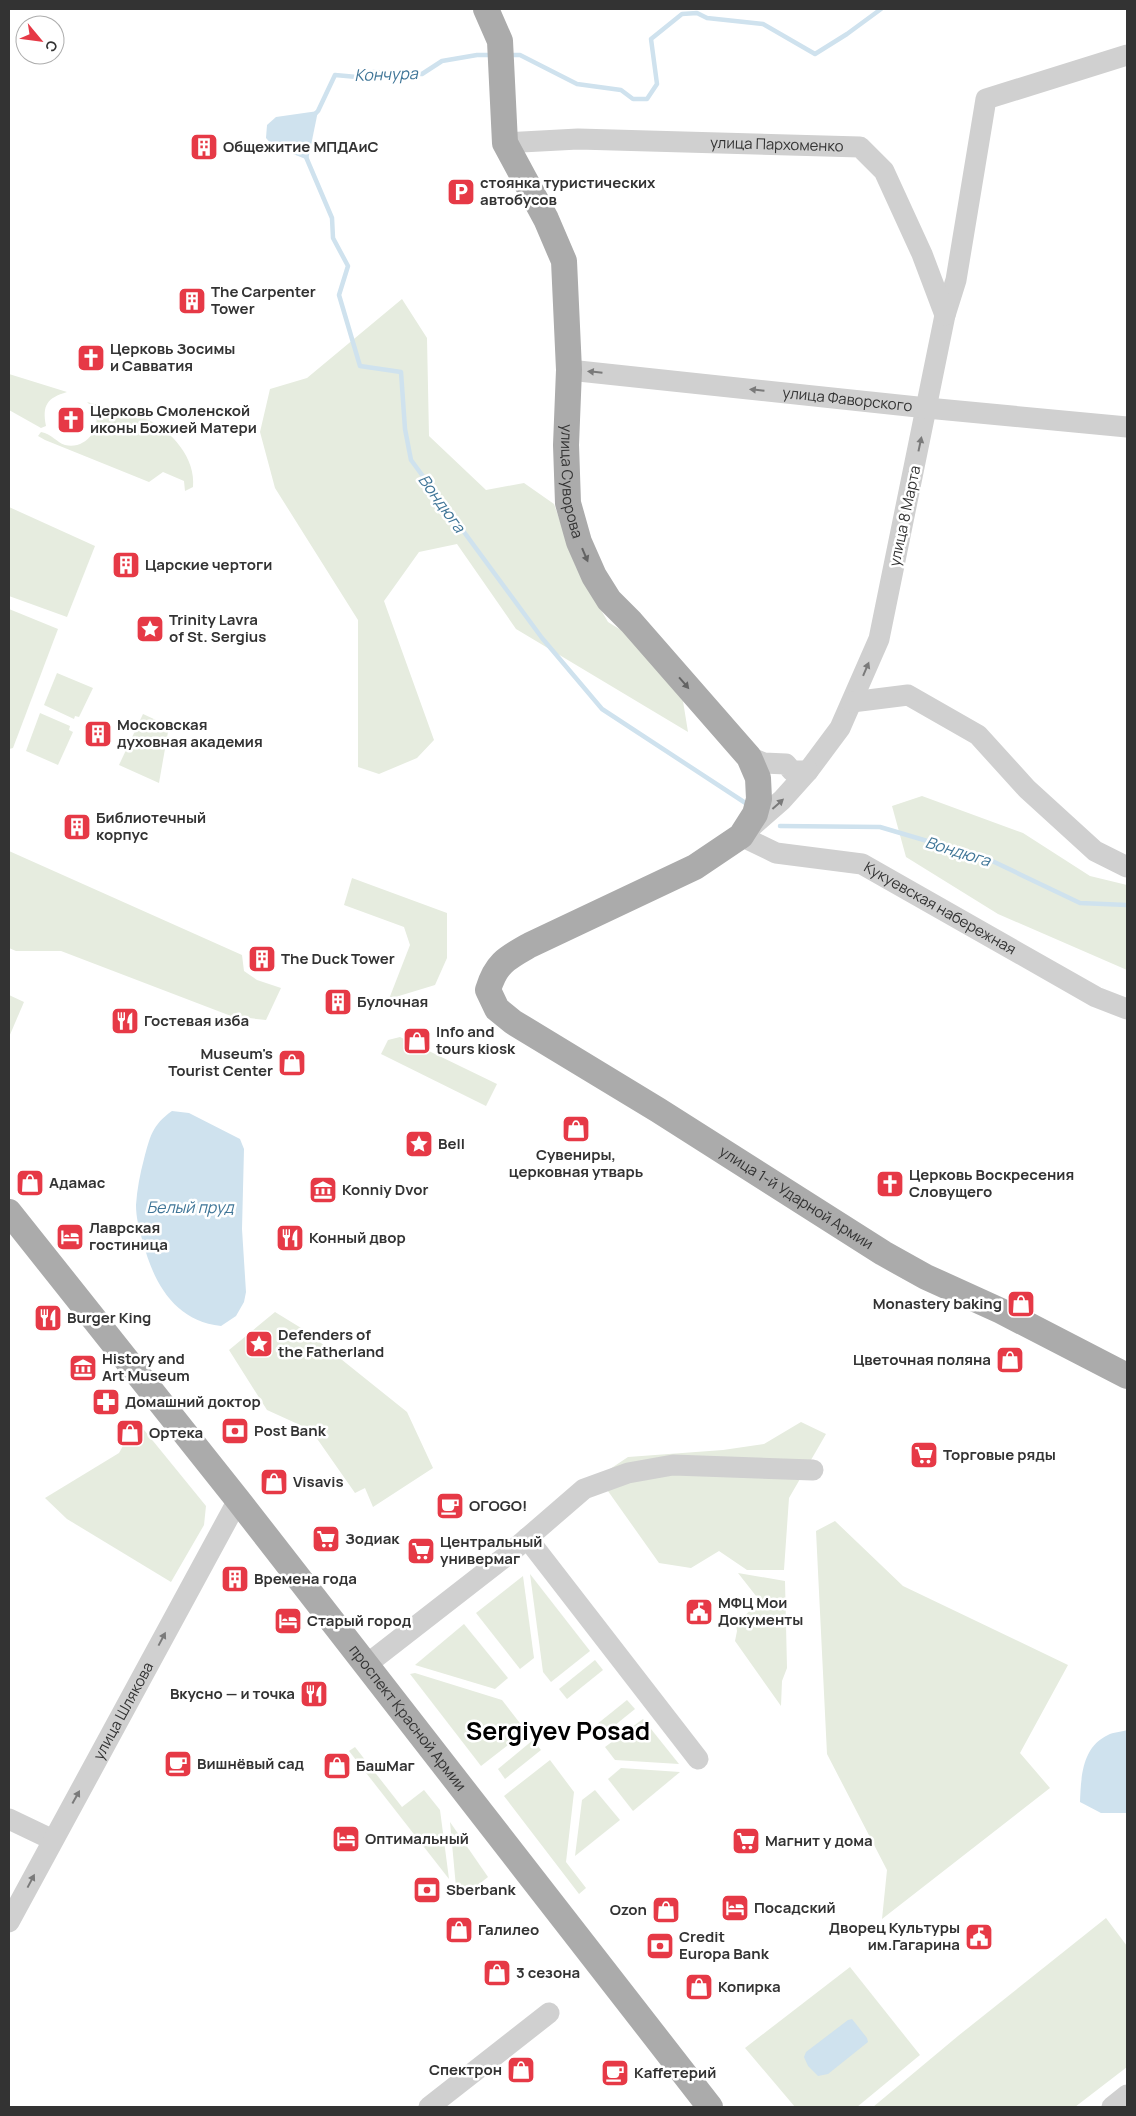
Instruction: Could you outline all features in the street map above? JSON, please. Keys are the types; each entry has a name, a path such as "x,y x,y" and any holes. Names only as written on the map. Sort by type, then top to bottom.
{"main road":[{"name":"улица Суворова","path":"486,9 500,41 500,72 505,143 546,219 564,261 568,314 569,370 566,445 568,503 579,542 594,576 609,600 631,622 749,756 758,778 760,799 755,814 741,836"},
{"name":"улица 8 Марта","path":"488,990 492,977 505,959 530,945 695,867 741,836"},
{"name":"улица 1-й Ударной Армии","path":"488,990 497,1010 513,1022 658,1110 883,1253 926,1277 1001,1311 1127,1376"},
{"name":"проспект Красной Армии","path":"9,1212 238,1500 710,2107"}],"street":[{"name":"улица 8 Марта","path":"741,836 782,800 808,772 840,728 879,639 945,315 956,280 986,99 1127,55"},
{"name":"улица Пархоменко","path":"505,143 578,139 860,147 884,171 922,254 945,315"},
{"name":"улица Фаворского","path":"569,370 1127,427"},
{"path":"852,702 908,695 978,734 1027,789 1096,851 1127,867"},
{"path":"749,756 764,763 786,764 792,771 808,772"},
{"name":"Кукуевская набережная","path":"741,836 776,853 862,864 1096,997 1127,1009"},
{"path":"366,1665 527,1538 584,1489 628,1473 673,1465 813,1470"},
{"name":"улица Шлякова","path":"9,1922 238,1500"},
{"path":"527,1538 698,1759"},
{"path":"9,1819 53,1840"},
{"path":"429,2107 549,2013"},
{"path":"1112,2107 1127,2096"}],"shaded area":[{"path":"402,299 427,338 429,436 486,490 524,483 554,504 576,567 608,622 629,635 683,701 688,732 516,629 457,544 419,552 384,601 434,740 417,758 379,774 358,767 358,620 275,488 260,432 270,389 307,378"},
{"path":"9,374 67,392 55,397 48,403 45,413 46,426 41,428 9,410"},
{"path":"87,402 146,419 165,430 180,447 191,466 193,487 185,491 184,481 163,472 149,482 38,436 41,432 45,433 65,445 72,446 85,441 94,431 97,418 95,411"},
{"path":"9,507 95,546 67,617 9,596"},
{"path":"9,609 58,629 13,748 9,749"},
{"path":"57,673 93,688 79,717 75,716 74,719 44,705"},
{"path":"40,713 70,726 69,730 73,732 58,765 26,751"},
{"path":"143,714 169,726 159,783 119,765"},
{"path":"922,796 1023,833 1090,876 1127,885 1127,970 998,914 906,857 892,806"},
{"path":"9,851 242,955 244,971 257,980 281,988 266,1020 231,1016 61,951 16,951 9,948"},
{"path":"352,878 447,913 447,958 435,985 389,999 410,945 404,927 344,905"},
{"path":"9,995 24,1002 9,1037"},
{"path":"400,1037 497,1084 486,1106 381,1054 388,1040"},
{"path":"275,1312 306,1331 407,1412 433,1468 373,1507 365,1488 355,1493 311,1430 267,1410 229,1350"},
{"path":"801,1422 826,1434 789,1498 784,1570 747,1570 719,1551 691,1568 659,1563 598,1477 628,1457 723,1450 764,1444"},
{"path":"140,1425 206,1506 204,1525 171,1582 67,1519 45,1498 119,1453"},
{"path":"835,1521 903,1586 1068,1665 1020,1753 1050,1788 882,1919 887,1870 827,1754 816,1531"},
{"path":"738,1573 785,1581 787,1668 782,1681 781,1706 735,1641 736,1624 760,1601"},
{"path":"530,1574 590,1651 551,1682 543,1672"},
{"path":"523,1576 534,1658 520,1669 476,1613"},
{"path":"464,1624 508,1678 495,1689 415,1665"},
{"path":"595,1660 603,1670 567,1699 559,1689"},
{"path":"415,1673 502,1700 526,1731 481,1766 410,1674"},
{"path":"627,1700 635,1709 599,1738 591,1729"},
{"path":"643,1719 679,1764 615,1760 605,1747"},
{"path":"533,1740 541,1750 505,1779 498,1769"},
{"path":"355,1747 402,1807 424,1790 440,1810 449,1879 349,1751"},
{"path":"550,1760 574,1792 566,1862 586,1888 579,1894 504,1796"},
{"path":"621,1768 680,1772 633,1811 608,1779"},
{"path":"595,1790 620,1820 575,1856 582,1800"},
{"path":"450,1822 488,1877 464,1896 456,1887"},
{"path":"1106,1918 1127,1946 1127,2067 1075,2107 873,2107 958,2036"},
{"path":"850,1967 920,2055 857,2107 795,2107 745,2048"}],"water":[{"path":"318,111 308,160 273,146 266,138 267,125 276,117"},
{"name":"Белый пруд","path":"172,1111 189,1113 240,1139 244,1149 242,1229 246,1292 244,1302 236,1316 221,1326 205,1323 191,1317 169,1298 153,1272 139,1228 136,1199 146,1151 156,1127"},
{"path":"1127,1730 1127,1813 1101,1813 1080,1802 1082,1773 1088,1755 1099,1740 1110,1734"},
{"path":"852,2019 868,2042 828,2074 818,2076 808,2066 804,2057 806,2052 848,2020"}],"waterway":[{"name":"Кончура","path":"509,55 520,55 577,84 621,90 633,99 647,99 657,84 651,39 682,14 697,13 707,18 763,24 815,54 847,34 881,9"},
{"name":"Кончура","path":"315,114 335,75 368,78 373,72 422,74 442,61 477,55 491,55"},
{"name":"Вондюга","path":"306,157 332,218 333,238 348,266 339,295 360,366 401,372 405,429 411,460 542,638 602,709 747,804"},
{"name":"Вондюга","path":"780,826 880,827 988,859 1080,903 1127,905"}],"place":[{"name":"Общежитие МПДАиС","path":"204,147"},
{"name":"стоянка туристических автобусов","path":"461,192"},
{"name":"The Carpenter Tower","path":"192,301"},
{"name":"Церковь Зосимы и Савватия","path":"91,358"},
{"name":"Церковь Смоленской иконы Божией Матери","path":"71,420"},
{"name":"Царские чертоги","path":"126,565"},
{"name":"Trinity Lavra of St. Sergius","path":"150,629"},
{"name":"Московская духовная академия","path":"98,734"},
{"name":"Библиотечный корпус","path":"77,827"},
{"name":"The Duck Tower","path":"262,959"},
{"name":"Булочная","path":"338,1002"},
{"name":"Гостевая изба","path":"125,1021"},
{"name":"Info and tours kiosk","path":"417,1041"},
{"name":"Museum's Tourist Center","path":"292,1063"},
{"name":"Сувениры, церковная утварь","path":"576,1129"},
{"name":"Bell","path":"419,1144"},
{"name":"Адамас","path":"30,1183"},
{"name":"Церковь Воскресения Словущего","path":"890,1184"},
{"name":"Konniy Dvor","path":"323,1190"},
{"name":"Лаврская гостиница","path":"70,1237"},
{"name":"Конный двор","path":"290,1238"},
{"name":"Monastery baking","path":"1021,1304"},
{"name":"Burger King","path":"48,1318"},
{"name":"Defenders of the Fatherland","path":"259,1344"},
{"name":"Цветочная поляна","path":"1010,1360"},
{"name":"History and Art Museum","path":"83,1368"},
{"name":"Домашний доктор","path":"106,1402"},
{"name":"Post Bank","path":"235,1431"},
{"name":"Ортека","path":"130,1433"},
{"name":"Торговые ряды","path":"924,1455"},
{"name":"Visavis","path":"274,1482"},
{"name":"ОГОGO!","path":"450,1506"},
{"name":"Зодиак","path":"326,1539"},
{"name":"Центральный универмаг","path":"421,1551"},
{"name":"Времена года","path":"235,1579"},
{"name":"МФЦ Мои Документы","path":"699,1612"},
{"name":"Старый город","path":"288,1621"},
{"name":"Вкусно — и точка","path":"314,1694"},
{"name":"Вишнёвый сад","path":"178,1764"},
{"name":"БашМаг","path":"337,1766"},
{"name":"Оптимальный","path":"346,1839"},
{"name":"Магнит у дома","path":"746,1841"},
{"name":"Sberbank","path":"427,1890"},
{"name":"Посадский","path":"735,1908"},
{"name":"Ozon","path":"666,1910"},
{"name":"Галилео","path":"459,1930"},
{"name":"Дворец Культуры им.Гагарина","path":"979,1937"},
{"name":"Credit Europa Bank","path":"660,1946"},
{"name":"3 сезона","path":"497,1973"},
{"name":"Копирка","path":"699,1987"},
{"name":"Спектрон","path":"521,2070"},
{"name":"Каffетерий","path":"615,2073"}],"district":[{"name":"Sergiyev Posad","path":"558,1731"}]}
